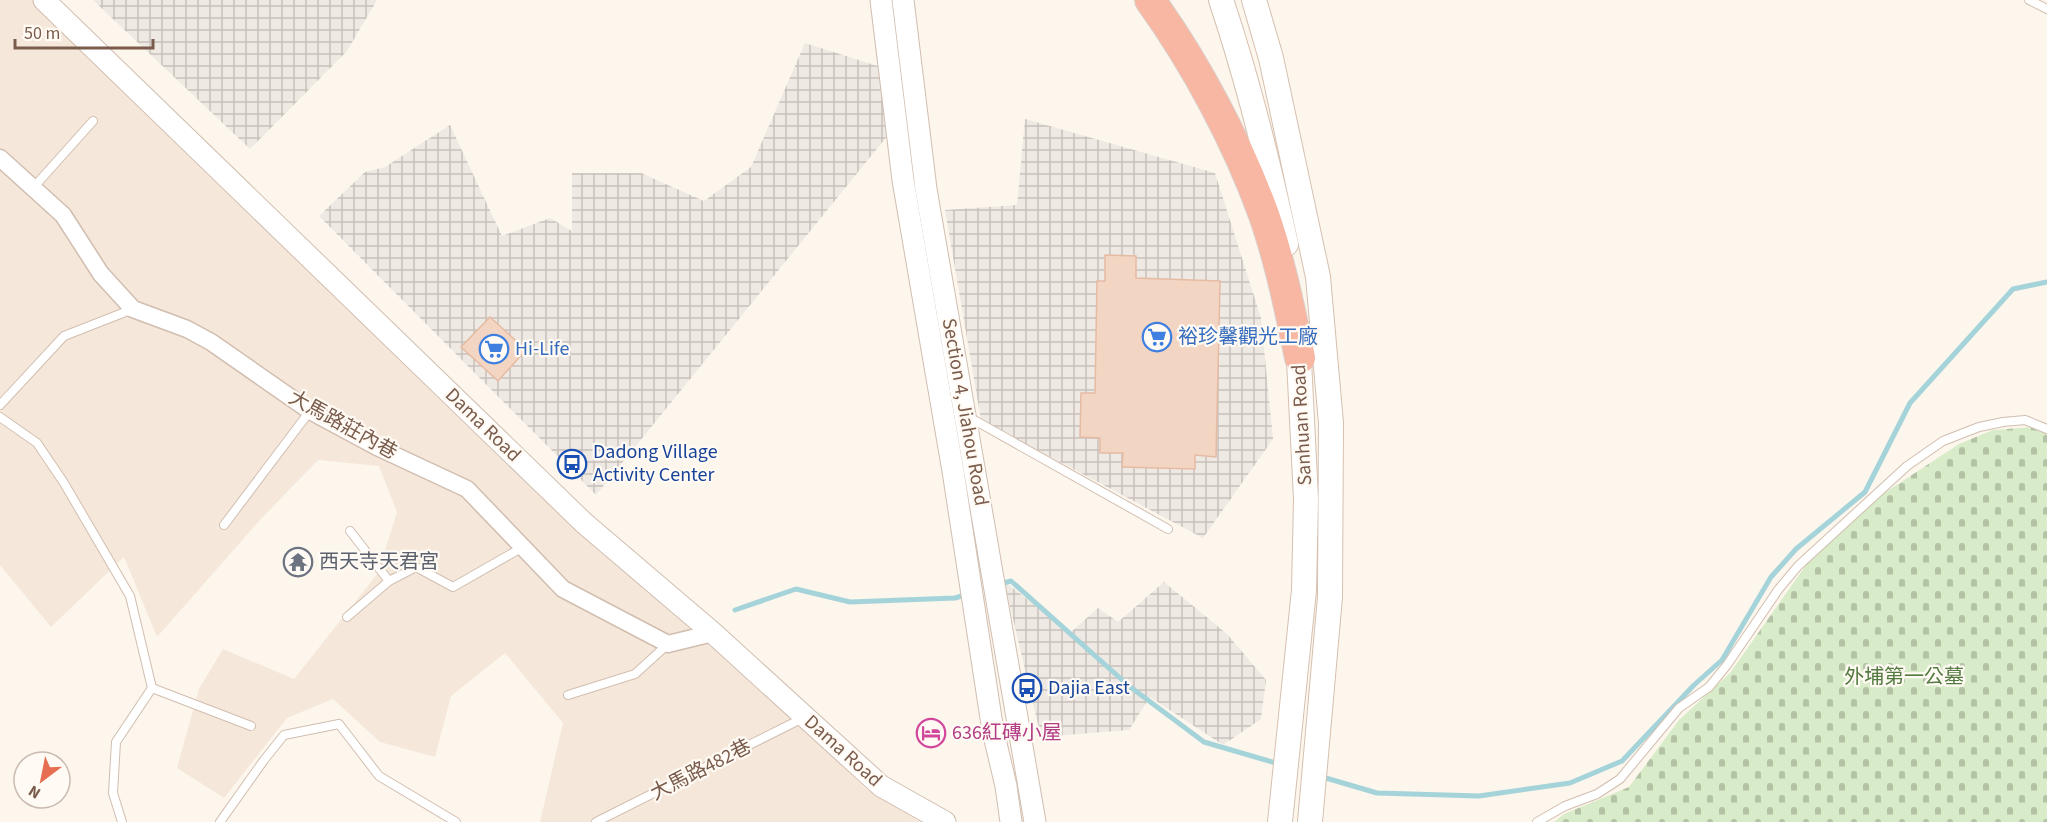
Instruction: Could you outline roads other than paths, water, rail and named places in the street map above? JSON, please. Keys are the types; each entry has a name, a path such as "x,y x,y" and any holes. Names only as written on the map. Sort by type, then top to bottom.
{"highway":[{"path":"1150,0 1193,68 1232,139 1264,216 1286,291 1300,358"}],"main road":[{"name":"Sanhuan Road","path":"1221,0 1268,157 1288,255 1300,358 1306,499 1304,590 1280,822"},
{"name":"Sanhuan Road","path":"1254,0 1271,58 1318,277 1331,423 1330,597 1310,822"}],"street":[{"name":"Dama Road","path":"44,0 584,523 713,633 880,786 945,822"},
{"name":"Section 4, Jiahou Road","path":"881,0 903,180 953,471 993,731 1006,786 1011,822"},
{"name":"Section 4, Jiahou Road","path":"903,0 926,189 1035,822"},
{"name":"大馬路莊內巷","path":"0,158 63,215 101,274 133,309 187,329 212,342 310,411 378,447 467,489 563,589 668,644"},
{"path":"668,644 713,633"}],"lane":[{"path":"2029,0 2047,9"},
{"path":"33,188 93,121"},
{"path":"0,405 64,336 133,309"},
{"path":"224,525 310,411"},
{"path":"965,415 1168,529"},
{"path":"0,417 37,443 64,483 130,596 152,688 116,742 113,793 122,822"},
{"path":"1537,822 1597,794 1620,779 1678,708 1709,687 1798,566 1908,466 1943,441 1979,427 2025,420 2047,429"},
{"path":"350,531 389,581"},
{"path":"348,617 389,581 416,567 453,587 523,547"},
{"path":"568,695 635,674 668,644"},
{"path":"152,688 251,726"},
{"name":"大馬路482巷","path":"596,822 609,820 806,716"},
{"path":"220,822 284,735 339,724 380,776 456,822"}],"waterway":[{"path":"1319,776 1377,793 1479,796 1570,783 1622,761 1694,685 1722,660 1771,577 1796,549 1865,492 1910,403 2013,289 2047,282"},
{"path":"1000,584 1011,581 1129,686 1204,742 1279,764"},
{"path":"735,610 796,589 850,602 955,598 968,594"}],"place":[{"name":"裕珍馨觀光工廠","path":"1157,337"},
{"name":"Hi-Life","path":"494,349"},
{"name":"Dadong Village Activity Center","path":"572,464"},
{"name":"西天寺天君宮","path":"298,562"},
{"name":"Dajia East","path":"1027,688"},
{"name":"636紅磚小屋","path":"931,733"}],"park label":[{"name":"外埔第一公墓","path":"1904,677"}]}
